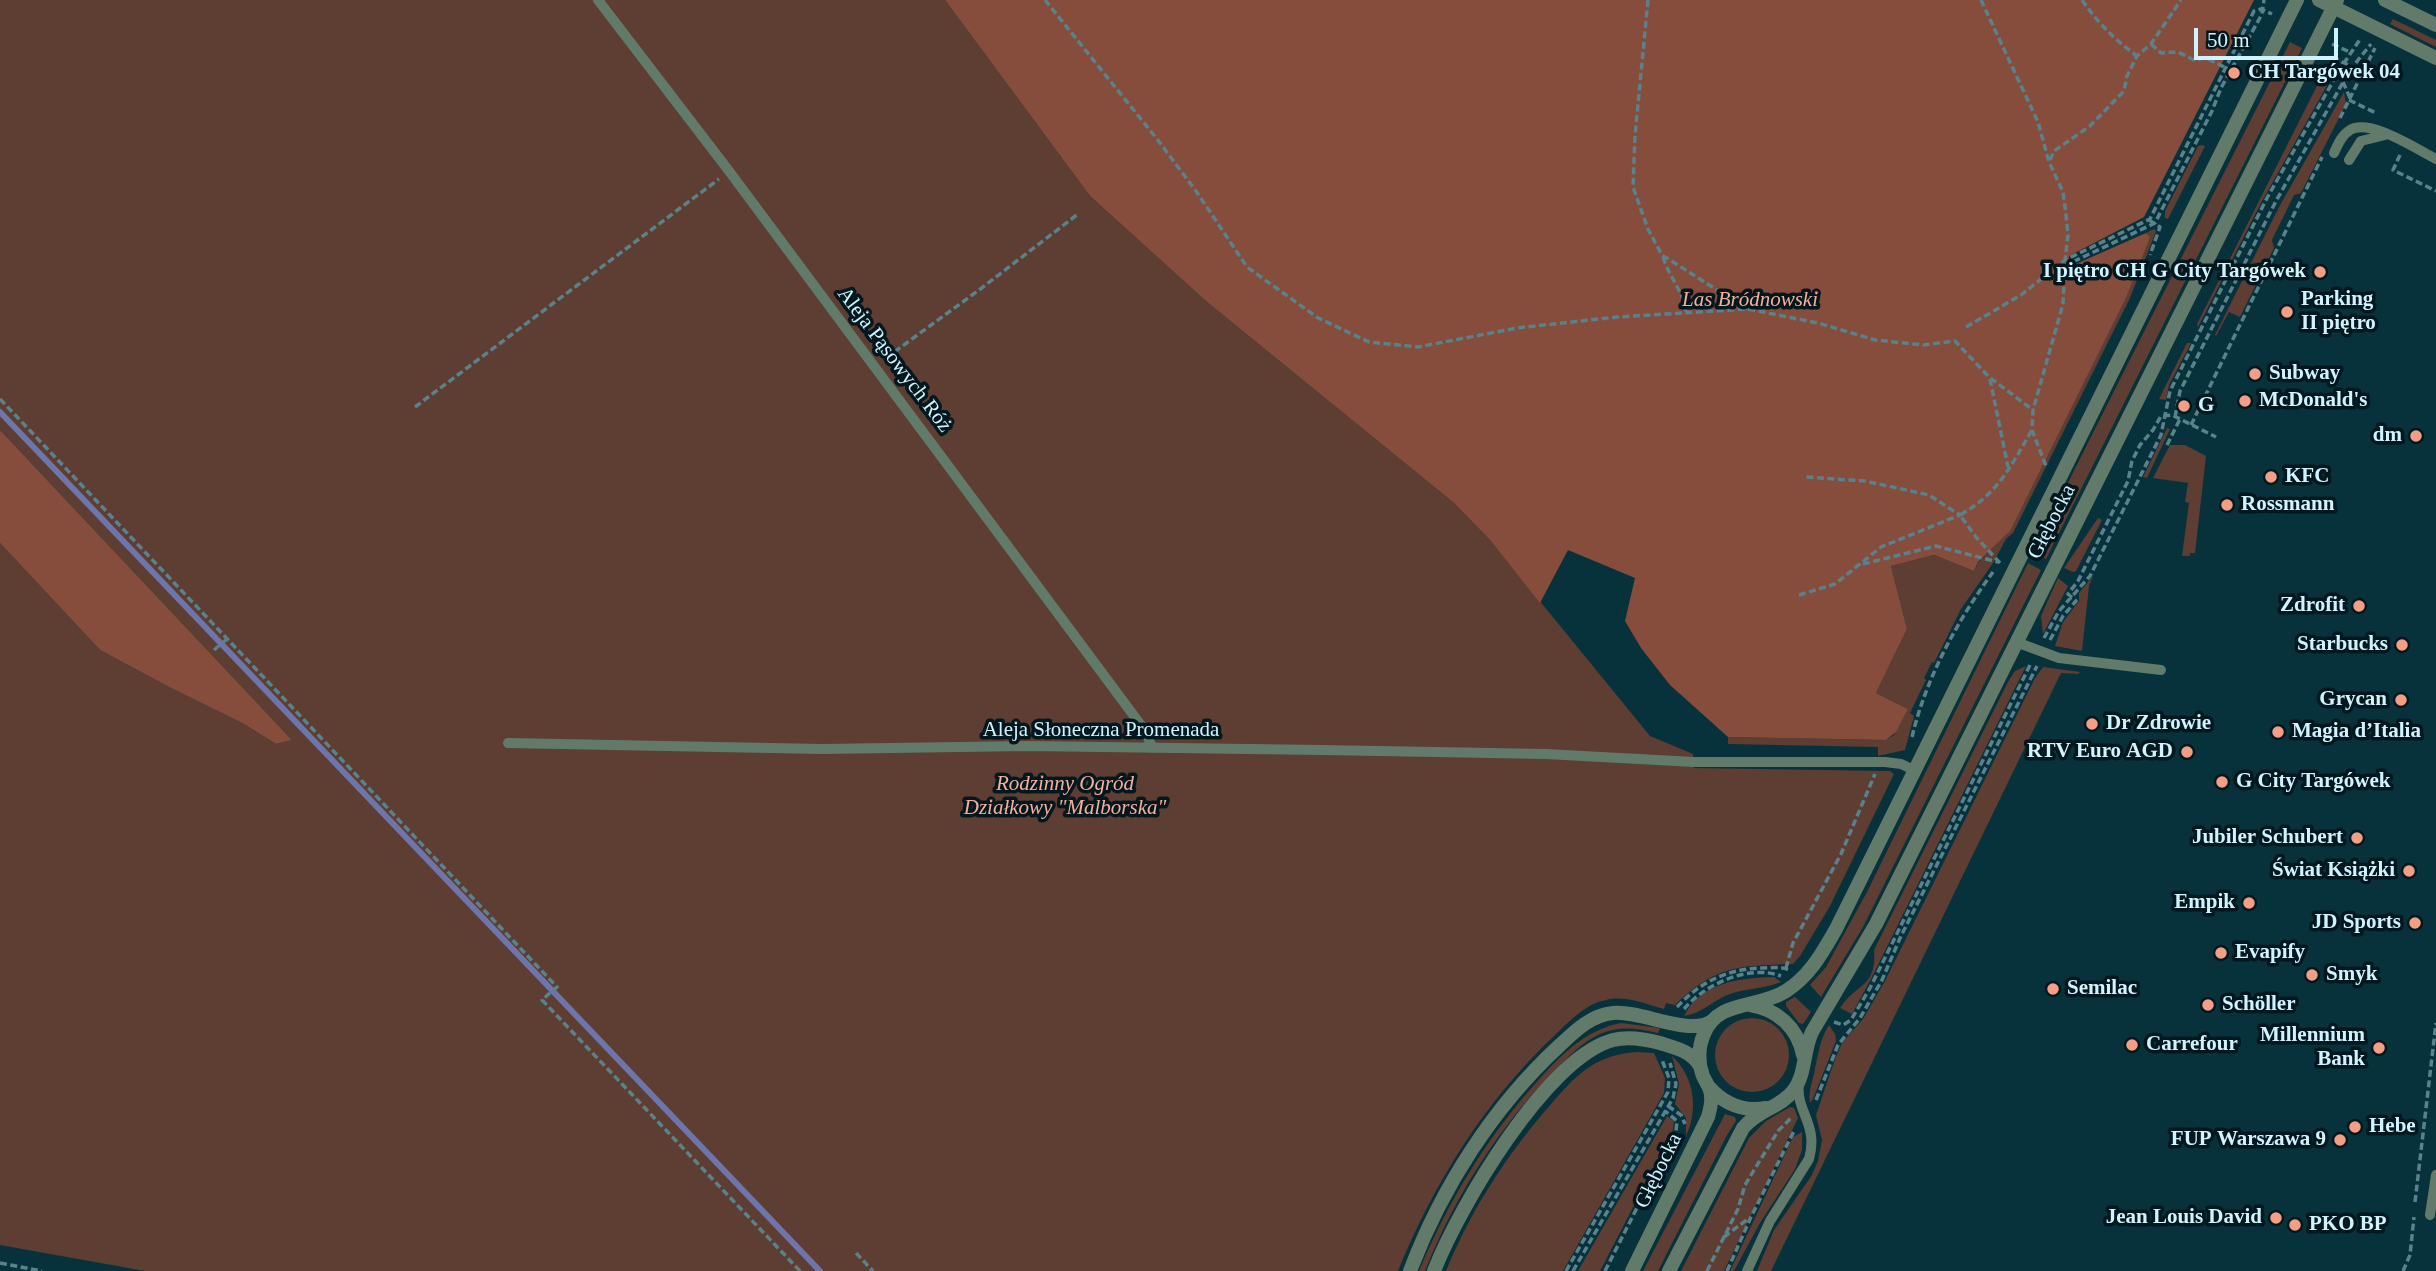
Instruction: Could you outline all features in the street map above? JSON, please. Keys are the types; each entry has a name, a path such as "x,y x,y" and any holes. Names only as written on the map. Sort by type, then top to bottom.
{"street":[{"name":"Głębocka","path":"1410,1271 1438,1209 1478,1142 1509,1100 1578,1029 1600,1016 1622,1013 1699,1026 1713,1020 1726,1009 1765,1001 1786,991 1804,978 1816,963 1847,909 2297,0"},
{"path":"2319,0 2335,4 2436,58"},
{"path":"2385,0 2436,25"},
{"name":"Głębocka","path":"1800,1079 1812,1032 1876,925 2335,4"},
{"path":"1747,1005 1764,1008 1786,1022 1799,1041 1803,1060"},
{"path":"1700,1066 1702,1041 1713,1020"},
{"path":"1434,1271 1448,1238 1482,1177 1518,1124 1550,1086 1578,1059 1602,1044 1625,1038 1667,1045 1692,1056 1700,1066"},
{"name":"Głębocka","path":"1632,1271 1707,1121 1712,1100 1700,1066"},
{"path":"1669,1271 1740,1133 1755,1116 1787,1097 1800,1079"},
{"path":"1709,1086 1722,1099 1738,1106 1754,1109 1769,1107"}],"lane":[{"name":"Aleja Pąsowych Róż","path":"598,0 1146,732 1152,748"},
{"path":"2329,152 2344,135 2356,128 2372,128 2433,156"},
{"path":"2349,160 2361,141 2376,136 2391,137"},
{"path":"2016,642 2059,658 2161,670"},
{"name":"Aleja Słoneczna Promenada","path":"508,743 822,750 1028,746 1546,754 1694,762 1875,762 1896,763 1914,770"},
{"path":"1747,1271 1770,1221 1809,1159 1812,1138 1799,1095 1800,1079"},
{"path":"2430,1215 2436,1175"}],"path":[{"path":"1045,0 1196,191 1247,267 1318,318 1369,342 1418,347 1517,328 1617,317 1748,309 1818,323 1875,340 1923,345 1955,341 1989,377 2033,410"},
{"path":"1648,0 1635,135 1633,187 1648,229 1685,300 1686,313"},
{"path":"1981,0 2038,122 2049,162 2063,192 2068,235 2064,260 2063,304 2033,410 2032,430 2047,469"},
{"path":"2082,0 2112,38 2137,56"},
{"path":"2049,162 2054,151 2090,127 2124,91 2127,76 2137,56 2151,44 2181,0"},
{"path":"1966,327 2021,295 2064,260 2150,219 2228,69 2259,21 2264,10 2264,0"},
{"path":"2064,266 2156,223 2254,11 2259,9 2271,13"},
{"path":"2259,21 2266,24"},
{"path":"2045,637 2057,615 2090,576 2161,435 2169,394 2184,362 2267,198 2362,36"},
{"path":"2167,445 2177,418 2178,394 2273,205 2352,67 2375,40"},
{"path":"2151,44 2161,53 2178,52 2194,60 2206,58 2228,69"},
{"path":"2338,47 2351,53"},
{"path":"2337,125 2375,48"},
{"path":"2332,57 2352,67"},
{"path":"2343,82 2350,98"},
{"path":"2191,425 2225,351 2329,152"},
{"path":"415,407 729,172"},
{"path":"874,366 1078,214"},
{"path":"1662,255 1748,309"},
{"path":"1989,377 2009,469"},
{"path":"0,399 557,987 542,1000 800,1271"},
{"path":"2049,642 2076,601 2068,594 2078,581 2128,481 2132,461 2161,416 2167,414 2216,437"},
{"path":"1799,595 1835,584 1881,547 1960,515 1982,502 2009,469 2032,430"},
{"path":"1805,477 1865,481 1928,495 1960,515 2000,563 1936,546 1861,564"},
{"path":"2128,481 2136,485"},
{"path":"214,650 226,639"},
{"path":"1832,1021 1843,1025 1850,1021 1881,968 2030,666"},
{"path":"1814,1106 1838,1045 1855,1024 1882,980 2037,666"},
{"path":"1786,968 1793,943 1841,854 1856,816 1873,784 1875,762"},
{"path":"1672,1023 1686,998 1712,979 1736,970 1786,968 1793,974"},
{"path":"1672,1023 1701,992 1718,982 1755,974 1777,974 1785,979"},
{"path":"1844,1017 1855,1024"},
{"path":"2403,1271 2410,1255 2436,1023"},
{"path":"1566,1271 1669,1087 1661,1055 1667,1045"},
{"path":"1573,1271 1665,1112 1676,1088 1667,1045"},
{"path":"1605,1271 1676,1131 1677,1121 1659,1108"},
{"path":"1707,1271 1738,1209 1745,1185 1778,1131 1797,1115"},
{"path":"1727,1271 1792,1134 1801,1124"},
{"path":"1723,1238 1751,1217"},
{"path":"856,1253 873,1271"},
{"path":"0,1263 42,1271"}],"green space":[{"name":"Rodzinny Ogród Działkowy \"Malborska\"","path":"0,0 945,0 1090,196 1207,302 1454,503 1490,540 1650,736 1693,754 1694,768 1890,771 1894,774 1830,906 1793,964 1729,970 1703,982 1675,1005 1666,1003 1664,1009 1635,1001 1613,999 1591,1005 1578,1014 1529,1061 1483,1116 1428,1206 1398,1271 145,1271 0,1245 0,543 100,650 244,724 276,744 292,740 0,430"},
{"name":"Las Bródnowski","path":"945,0 2254,0 2144,217 2069,256 2069,267 2146,233 2150,237 2127,296 2010,531 1978,562 1974,571 1934,555 1891,566 1907,629 1876,693 1908,709 1896,732 1886,740 1728,737 1670,685 1641,648 1625,621 1635,578 1568,550 1540,603 1490,540 1454,503 1207,302 1090,196"},
{"path":"2393,19 2436,40 2436,47 2390,24"},
{"path":"2290,42 2302,48 2046,559 2033,552"},
{"path":"2329,62 2338,66 2261,203 2198,327 2197,324"},
{"path":"2344,92 2346,104 2301,193 2294,195 2272,240 2274,248 2240,317 2229,312 2216,336 2279,207"},
{"path":"2198,146 2205,146 2168,219 2165,218 2165,211"},
{"path":"2154,229 2156,231 2130,298 2013,533 2006,539 1961,609 1924,678 1926,680 1910,713 1914,716 1905,750 1878,756 1878,747 1728,744 1728,737 1886,740 1894,735 1908,709 1876,693 1907,629 1891,566 1934,555 1974,571 1978,563 2009,531 2127,296 2149,237 2146,233"},
{"path":"2187,343 2191,343 2169,385 2166,400 2159,399"},
{"path":"2167,428 2170,429 2147,478 2143,477"},
{"path":"0,430 292,740 276,744 244,724 100,650 0,543"},
{"path":"2170,445 2185,445 2206,456 2195,553 2190,553 2190,556 2182,556 2189,503 2185,502 2188,483 2153,478"},
{"path":"2098,518 2102,520 2076,571 2064,568"},
{"path":"2028,563 2041,570 1863,927 1821,997 1810,985 1826,967 1867,892"},
{"path":"2093,576 2089,586 2082,651 2055,646 2063,622 2079,601 2079,593"},
{"path":"2058,578 2068,586 2043,634 2041,616"},
{"path":"2026,666 1852,1014 1840,1008 1869,978 1874,962 1874,950 2008,682 2015,671"},
{"path":"2043,667 2080,672 2061,673 1771,1271 1757,1271 1774,1230 1812,1175 1818,1161 1822,1140 1816,1115 1842,1043 1863,1019 1885,981 2035,678"},
{"path":"1774,977 1781,982 1730,994 1684,1016 1700,996 1711,989 1735,981"},
{"path":"1795,997 1811,1012 1803,1024 1799,1023 1786,1006 1786,1002"},
{"path":"1752,1018 1766,1021 1778,1029 1786,1041 1789,1055 1786,1069 1778,1081 1766,1089 1752,1092 1738,1089 1726,1081 1718,1069 1715,1055 1718,1041 1726,1029 1738,1021"},
{"path":"1621,1023 1660,1028 1658,1033 1627,1028 1596,1036 1555,1070 1515,1115 1480,1164 1450,1216 1425,1271 1419,1271 1455,1196 1517,1105 1553,1064 1573,1046 1595,1032"},
{"path":"1829,1025 1836,1041 1810,1103 1810,1090 1819,1051"},
{"path":"1637,1052 1654,1053 1665,1078 1664,1093 1563,1271 1446,1271 1489,1187 1530,1129 1566,1087 1596,1063 1613,1056"},
{"path":"1672,1056 1685,1073 1692,1093 1692,1115 1686,1136 1686,1118 1675,1104 1679,1084"},
{"path":"1790,1107 1794,1108 1798,1118 1724,1271 1681,1271 1749,1138 1766,1121"},
{"path":"1725,1114 1735,1117 1736,1121 1658,1271 1643,1271"},
{"path":"1667,1116 1674,1121 1673,1130 1600,1271 1578,1271"},
{"path":"1802,1132 1802,1150 1795,1169 1760,1223 1734,1271 1730,1271 1793,1137"}],"waterway":[{"path":"0,412 820,1271"}],"place":[{"name":"CH Targówek 04","path":"2234,73"},
{"name":"I piętro CH G City Targówek","path":"2320,272"},
{"name":"Parking II piętro","path":"2287,312"},
{"name":"Subway","path":"2255,374"},
{"name":"McDonald's","path":"2245,401"},
{"name":"G","path":"2184,406"},
{"name":"dm","path":"2416,436"},
{"name":"KFC","path":"2271,477"},
{"name":"Rossmann","path":"2227,505"},
{"name":"Zdrofit","path":"2359,606"},
{"name":"Starbucks","path":"2402,645"},
{"name":"Grycan","path":"2401,700"},
{"name":"Dr Zdrowie","path":"2092,724"},
{"name":"Magia d’Italia","path":"2278,732"},
{"name":"RTV Euro AGD","path":"2187,752"},
{"name":"G City Targówek","path":"2222,782"},
{"name":"Jubiler Schubert","path":"2357,838"},
{"name":"Świat Książki","path":"2409,871"},
{"name":"Empik","path":"2249,903"},
{"name":"JD Sports","path":"2415,923"},
{"name":"Evapify","path":"2221,953"},
{"name":"Smyk","path":"2312,975"},
{"name":"Semilac","path":"2053,989"},
{"name":"Schöller","path":"2208,1005"},
{"name":"Carrefour","path":"2132,1045"},
{"name":"Millennium Bank","path":"2379,1048"},
{"name":"Hebe","path":"2355,1127"},
{"name":"FUP Warszawa 9","path":"2340,1140"},
{"name":"Jean Louis David","path":"2276,1218"},
{"name":"PKO BP","path":"2295,1225"}]}
